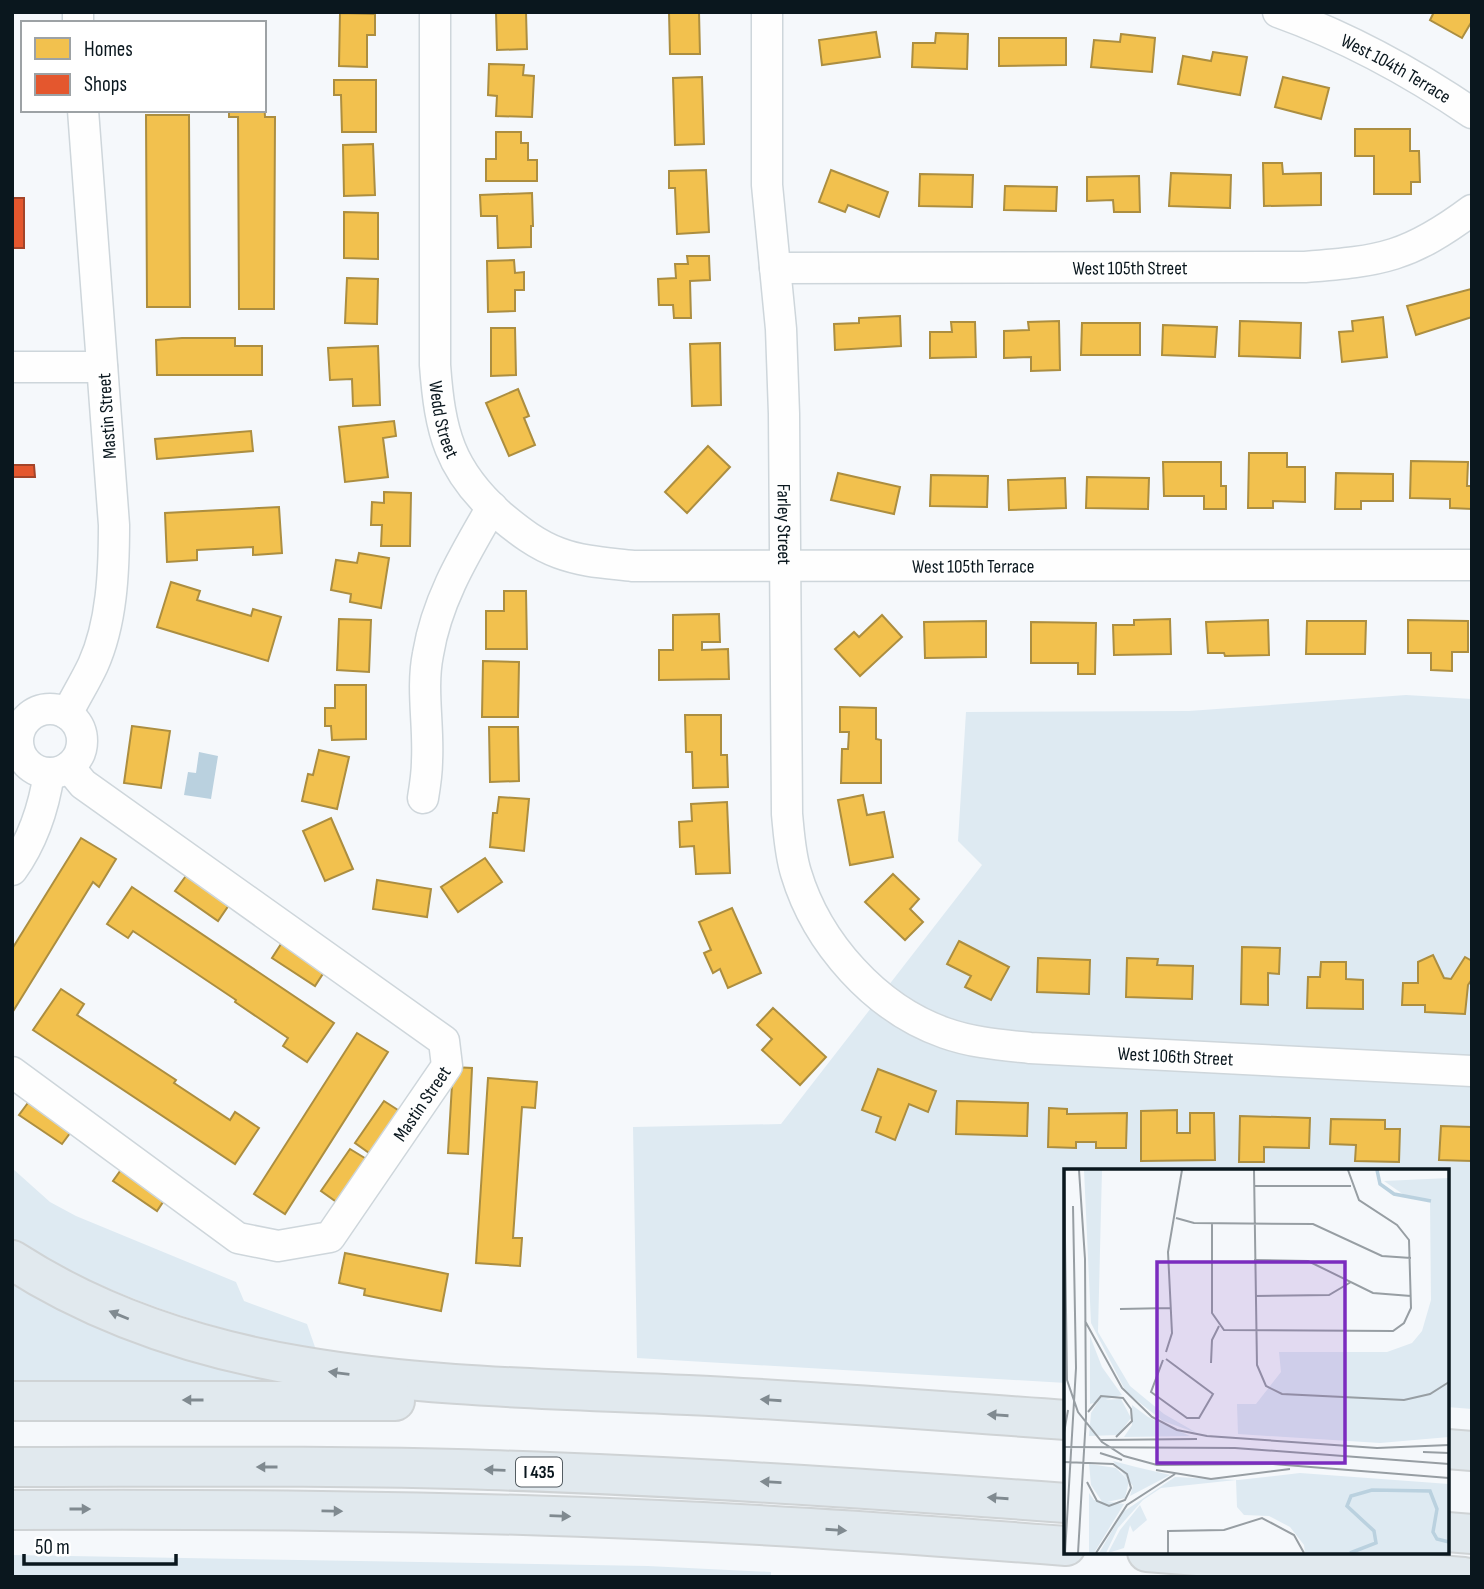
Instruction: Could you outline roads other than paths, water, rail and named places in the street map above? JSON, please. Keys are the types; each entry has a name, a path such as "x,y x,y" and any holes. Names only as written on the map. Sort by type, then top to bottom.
{"highway":[{"path":"12,1260 91,1303 155,1329 217,1349 324,1371 395,1380 691,1395 1064,1420"},
{"path":"12,1401 261,1399 474,1403 553,1389"},
{"path":"1449,1449 1472,1451"},
{"name":"I 435","path":"12,1467 358,1467 502,1470 814,1485 1064,1503"},
{"name":"I 435","path":"12,1510 275,1510 555,1516 734,1524 1064,1546"},
{"path":"1449,1532 1472,1534"},
{"path":"1172,1554 1464,1577"}],"street":[{"name":"Wedd Street","path":"435,12 435,365 438,403 455,459 471,486 492,507"},
{"name":"Farley Street","path":"767,12 767,185 781,329 784,414 786,801 791,852 812,912 834,949 860,977 889,1002"},
{"name":"West 104th Terrace","path":"1278,12 1319,26 1376,53 1420,78 1472,113"},
{"name":"Mastin Street","path":"67,714 94,664 108,612 114,562 114,525 83,112"},
{"name":"West 105th Street","path":"775,268 1305,267 1362,263 1404,252 1422,244 1472,210"},
{"path":"12,367 102,367"},
{"name":"West 105th Terrace","path":"492,507 532,540 558,553 585,561 633,566 1472,565"},
{"path":"423,798 427,760 427,656 434,625 453,575 492,507"},
{"path":"12,870 25,852 47,792 59,770 81,750 80,730 67,714 47,709 36,712 27,718 18,736 22,757 29,766 38,771 59,770"},
{"name":"Mastin Street","path":"12,1072 237,1238 278,1247 330,1237 447,1066 444,1041 83,784 59,770"},
{"name":"West 106th Street","path":"889,1002 919,1022 946,1034 985,1044 1472,1071"}],"water":[{"path":"199,752 218,756 211,799 184,795 188,772 196,773"}]}
